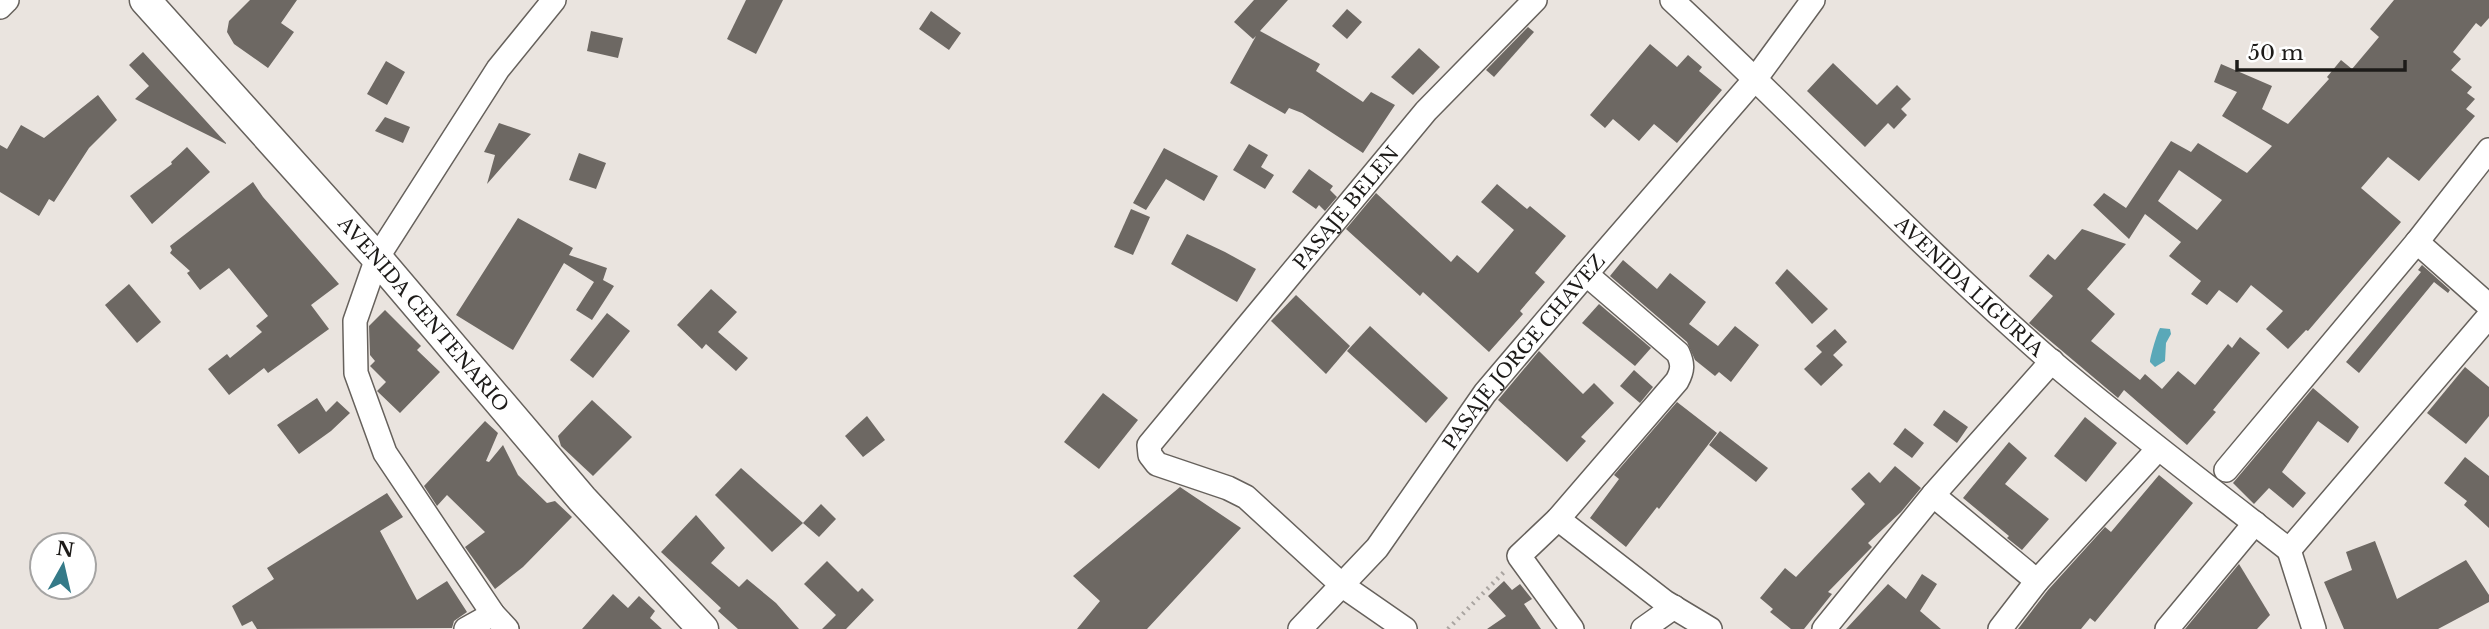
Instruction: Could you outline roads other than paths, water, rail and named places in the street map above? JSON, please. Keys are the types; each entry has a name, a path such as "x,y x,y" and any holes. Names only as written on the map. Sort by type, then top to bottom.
{"main road":[{"name":"AVENIDA CENTENARIO","path":"145,0 377,258 582,499 703,629"}],"street":[{"path":"0,7 7,0"},
{"path":"466,629 500,622 385,453 356,373 355,321 377,258 498,69 554,0"},
{"name":"PASAJE BELEN","path":"1343,586 1246,497 1228,488 1157,464 1150,455 1149,445 1426,111 1535,0"},
{"name":"AVENIDA LIGURIA","path":"1672,0 1955,274 2052,361 2158,449 2289,550"},
{"name":"PASAJE JORGE CHAVEZ","path":"1300,629 1377,548 1485,393 1756,79 1813,0"},
{"path":"2227,470 2417,242 2489,150"},
{"path":"2417,242 2489,306"},
{"path":"1572,629 1519,556 1558,519 1682,372 1678,354 1586,274"},
{"path":"2314,629 2289,550 2489,316"},
{"path":"1824,629 1933,495 2052,361"},
{"path":"2000,629 2037,581 2158,449"},
{"path":"1933,495 2037,581"},
{"path":"1558,519 1674,607 1710,629"},
{"path":"2167,629 2255,523"},
{"path":"1343,586 1405,629"},
{"path":"1643,629 1674,607"}],"water":[{"path":"2160,328 2170,329 2171,334 2166,343 2165,361 2155,367 2150,359"}]}
